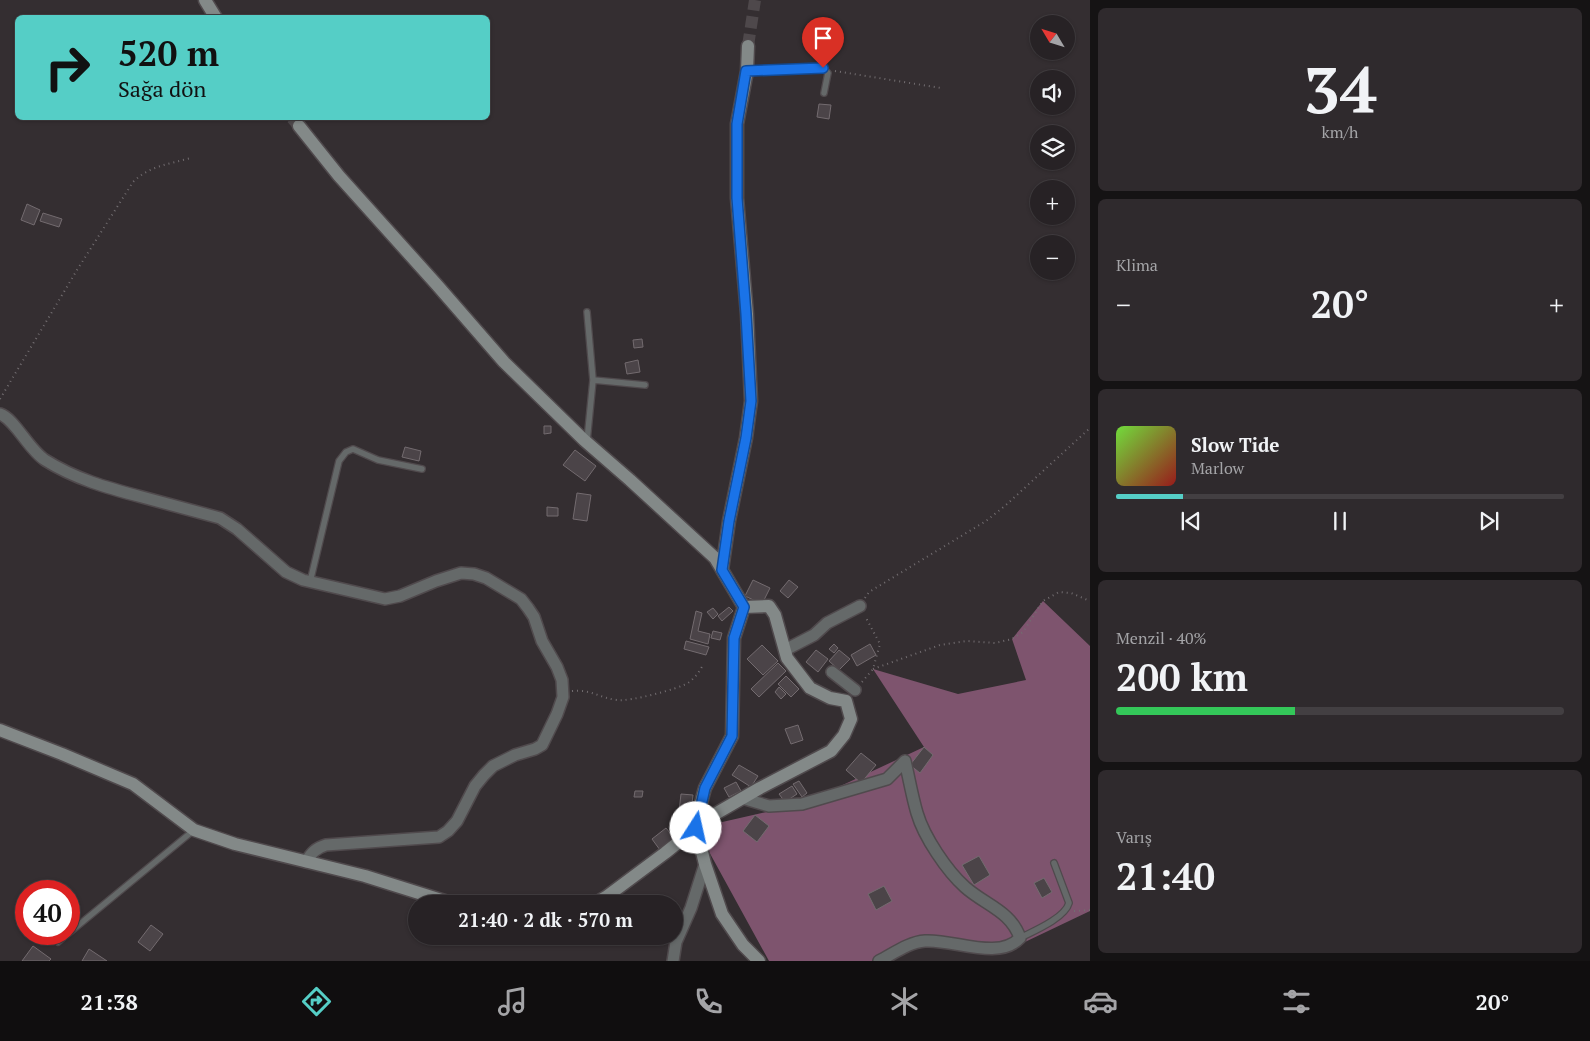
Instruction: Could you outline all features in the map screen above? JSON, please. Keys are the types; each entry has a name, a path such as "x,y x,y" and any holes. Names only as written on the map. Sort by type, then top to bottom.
{"street":[{"path":"205,0 214,15"},
{"path":"722,570 751,401 737,198 737,124 746,71 748,46"},
{"path":"299,126 339,176 504,362 587,443 715,558 744,607 734,638 732,736 705,788 696,828 705,864 722,914 743,945 759,961"},
{"path":"0,414 10,420 32,450 67,472 97,485 220,518 237,529 286,572 310,582 385,599 400,596 461,573 474,574 486,578 521,599 528,608 534,617 542,642 557,667 562,680 563,695 557,714 542,745 493,766 476,786 457,821 439,837 326,846 318,848 306,862"},
{"path":"609,895 658,859 710,817 831,751 844,735 851,719 846,701 830,698 810,688 787,658 775,616 769,606 744,607"},
{"path":"785,650 814,636 827,622 860,606"},
{"path":"832,672 855,690"},
{"path":"0,730 133,784 194,830 234,844 365,876 425,895"},
{"path":"742,798 769,806 802,804 887,779 905,761 918,815 929,839 960,882 1009,918 1016,926 1020,938 1015,946 1006,951 981,952 932,941 923,941 911,944 879,961"},
{"path":"673,961 676,942 691,908 705,864"}],"lane":[{"path":"746,71 826,69 828,72 824,93"},
{"path":"587,312 593,380 587,443"},
{"path":"593,380 645,385"},
{"path":"310,582 339,462 346,452 353,449 378,460 422,469"},
{"path":"80,923 194,830"},
{"path":"1020,938 1066,911 1070,903 1054,863"}],"path":[{"path":"826,69 941,88"},
{"path":"0,400 132,182 148,169 191,158"},
{"path":"855,690 873,669 880,644 860,606 869,592 986,521 1090,428"},
{"path":"873,669 940,645 967,641 995,643 1012,639 1023,632 1043,601 1059,592 1071,593 1090,601"},
{"path":"563,695 573,691 584,691 618,700 635,699 687,684 697,676 703,665"},
{"path":"1066,911 1090,910"}],"shaded area":[{"path":"1043,601 1090,646 1090,911 1006,951 932,941 873,961 769,961 696,828 802,804 924,747 873,669 958,694 1026,680 1012,639"}],"building":[{"path":"819,104 831,105 829,119 817,117"},
{"path":"27,204 40,210 34,225 21,220"},
{"path":"43,213 62,219 59,227 40,221"},
{"path":"642,339 643,347 634,348 633,340"},
{"path":"638,360 640,372 627,374 625,363"},
{"path":"544,426 551,426 551,433 544,434"},
{"path":"405,447 421,451 419,461 402,457"},
{"path":"575,450 596,466 585,481 563,465"},
{"path":"577,493 591,495 587,521 573,519"},
{"path":"547,507 558,508 558,516 547,516"},
{"path":"753,580 770,588 762,604 745,596"},
{"path":"789,580 798,587 788,598 780,591"},
{"path":"729,607 733,611 722,621 718,616"},
{"path":"713,608 718,614 713,619 707,612"},
{"path":"696,611 702,613 698,631 710,634 708,644 690,639"},
{"path":"713,631 722,633 720,640 711,638"},
{"path":"686,641 709,647 706,655 684,649"},
{"path":"834,644 838,648 834,653 829,649"},
{"path":"870,644 876,655 857,666 851,655"},
{"path":"762,645 778,661 763,675 747,659"},
{"path":"816,650 828,659 818,672 806,662"},
{"path":"839,650 850,659 839,670 829,661"},
{"path":"778,663 786,671 759,697 751,689"},
{"path":"786,676 799,689 791,697 778,684"},
{"path":"779,687 786,694 781,699 775,692"},
{"path":"798,725 803,740 791,744 785,729"},
{"path":"924,747 933,755 920,773 910,765"},
{"path":"861,753 876,765 861,783 846,770"},
{"path":"739,765 758,776 751,787 732,775"},
{"path":"799,781 807,793 802,797 793,784"},
{"path":"736,782 741,791 729,797 724,788"},
{"path":"792,786 797,794 785,802 779,794"},
{"path":"635,791 643,791 642,797 634,797"},
{"path":"681,794 693,795 691,812 679,811"},
{"path":"755,815 769,826 757,842 743,831"},
{"path":"666,828 675,839 660,850 652,839"},
{"path":"979,856 990,875 974,885 962,865"},
{"path":"1044,878 1052,892 1042,898 1034,883"},
{"path":"884,886 892,901 876,910 868,894"},
{"path":"151,925 163,934 150,951 138,942"},
{"path":"33,946 51,959 49,961 22,961"},
{"path":"89,949 107,961 82,961"}],"tunnel":[{"path":"748,46 755,0"},
{"path":"294,120 299,126"}],"route":[{"path":"696,828 705,788 732,736 734,638 744,607 722,570 751,401 737,198 737,124 746,71 823,68"}]}
